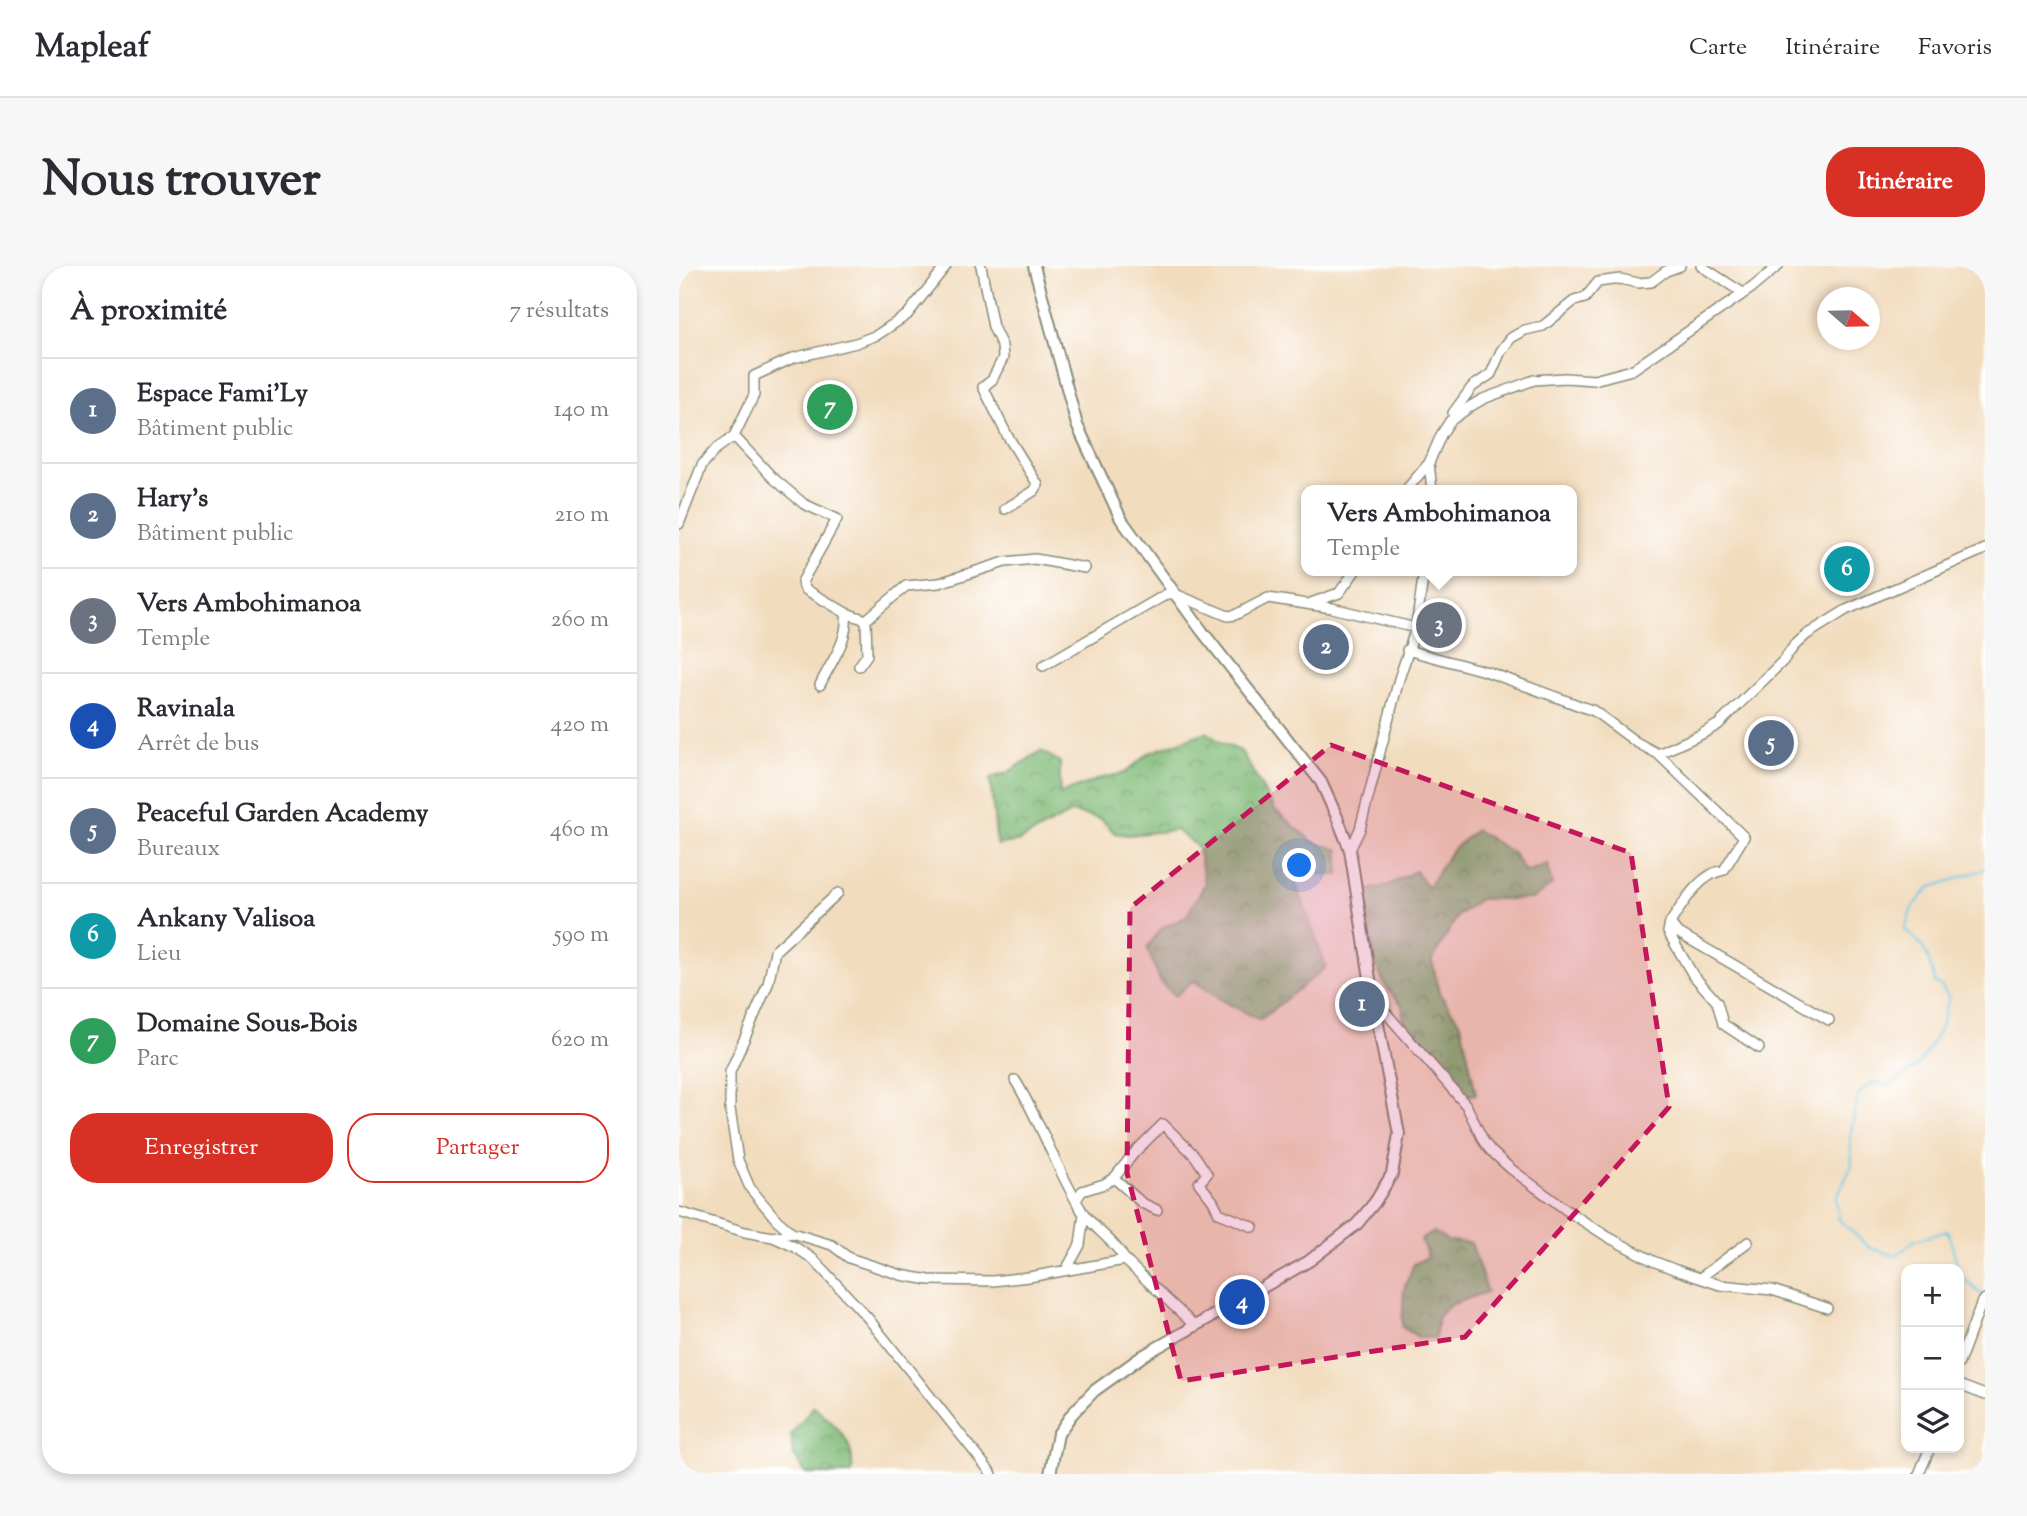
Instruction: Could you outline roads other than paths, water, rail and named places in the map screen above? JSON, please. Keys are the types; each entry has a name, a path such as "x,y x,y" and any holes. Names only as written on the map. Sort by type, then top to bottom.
{"main road":[{"path":"1034,266 1070,402 1092,460 1121,519 1175,594 1321,782 1350,850 1373,998 1399,1124 1397,1157 1388,1182 1364,1216 1324,1251 1276,1282 1144,1355 1094,1391 1064,1423 1058,1434 1050,1474"}],"street":[{"path":"679,524 702,466 716,449 734,436 754,395 754,376 793,358 856,343 877,335 907,315 946,266"},
{"path":"981,266 993,327 1002,346 1003,358 992,380 983,387 1007,435 1038,485 1034,491 1005,509"},
{"path":"1453,413 1472,387 1491,374 1501,351 1511,338 1525,330 1543,326 1574,301 1585,298 1598,282 1620,279 1638,283 1651,282 1666,271 1680,266"},
{"path":"1701,266 1743,293"},
{"path":"1410,485 1429,463 1450,421 1483,399 1534,380 1594,380 1632,370 1778,266"},
{"path":"734,436 772,477 804,504 837,519 802,582 805,589 846,613 866,620"},
{"path":"1429,463 1431,485"},
{"path":"1658,754 1719,724 1776,669 1794,646 1835,617 1924,574 1985,550"},
{"path":"866,620 906,586 939,583 1005,562 1035,559 1085,568"},
{"path":"1305,604 1339,593 1351,576"},
{"path":"1350,850 1360,829 1407,650 1416,628 1423,576"},
{"path":"1043,666 1167,594 1175,594 1228,615 1235,615 1263,599 1305,604 1416,628"},
{"path":"820,685 828,666 842,646 847,624 846,613"},
{"path":"859,666 867,655 866,620"},
{"path":"1407,650 1488,672 1594,711 1636,743 1658,754 1744,837 1724,870 1705,877 1670,923 1668,932 1693,975 1717,1002 1723,1024 1759,1048"},
{"path":"838,893 775,951 768,984 730,1072 730,1110 738,1160 750,1188 792,1233 832,1245 849,1258 901,1275 929,1280 993,1281 1125,1260"},
{"path":"1670,923 1678,932 1829,1020"},
{"path":"1373,998 1466,1105 1484,1142 1511,1169 1569,1212 1653,1261 1720,1285 1772,1290 1827,1308"},
{"path":"1015,1080 1034,1110 1049,1147 1084,1213 1119,1248 1125,1260 1195,1326"},
{"path":"1076,1200 1082,1191 1114,1178 1163,1124 1195,1156 1207,1174 1199,1183 1219,1213 1253,1227"},
{"path":"1114,1178 1142,1203 1157,1210"},
{"path":"679,1212 745,1232 773,1237 813,1259 867,1317 992,1474"},
{"path":"1066,1270 1080,1245 1084,1213"},
{"path":"773,1237 792,1233"},
{"path":"1700,1278 1748,1242"},
{"path":"1964,1350 1983,1302"},
{"path":"1964,1387 1985,1395"},
{"path":"1919,1474 1928,1453"}],"waterway":[{"path":"1984,1297 1960,1275 1948,1231 1915,1240 1896,1256 1870,1248 1839,1220 1836,1198 1852,1166 1850,1137 1858,1095 1873,1082 1889,1086 1918,1065 1939,1032 1949,998 1942,987 1935,983 1923,947 1905,930 1912,908 1929,888 1985,869"}],"place":[{"name":"Domaine Sous-Bois","path":"830,407"},
{"name":"Ankany Valisoa","path":"1847,569"},
{"name":"Vers Ambohimanoa","path":"1439,625"},
{"name":"Hary's","path":"1326,647"},
{"name":"Peaceful Garden Academy","path":"1771,743"},
{"name":"Espace Fami'Ly","path":"1362,1004"},
{"name":"Ravinala","path":"1242,1302"}]}
